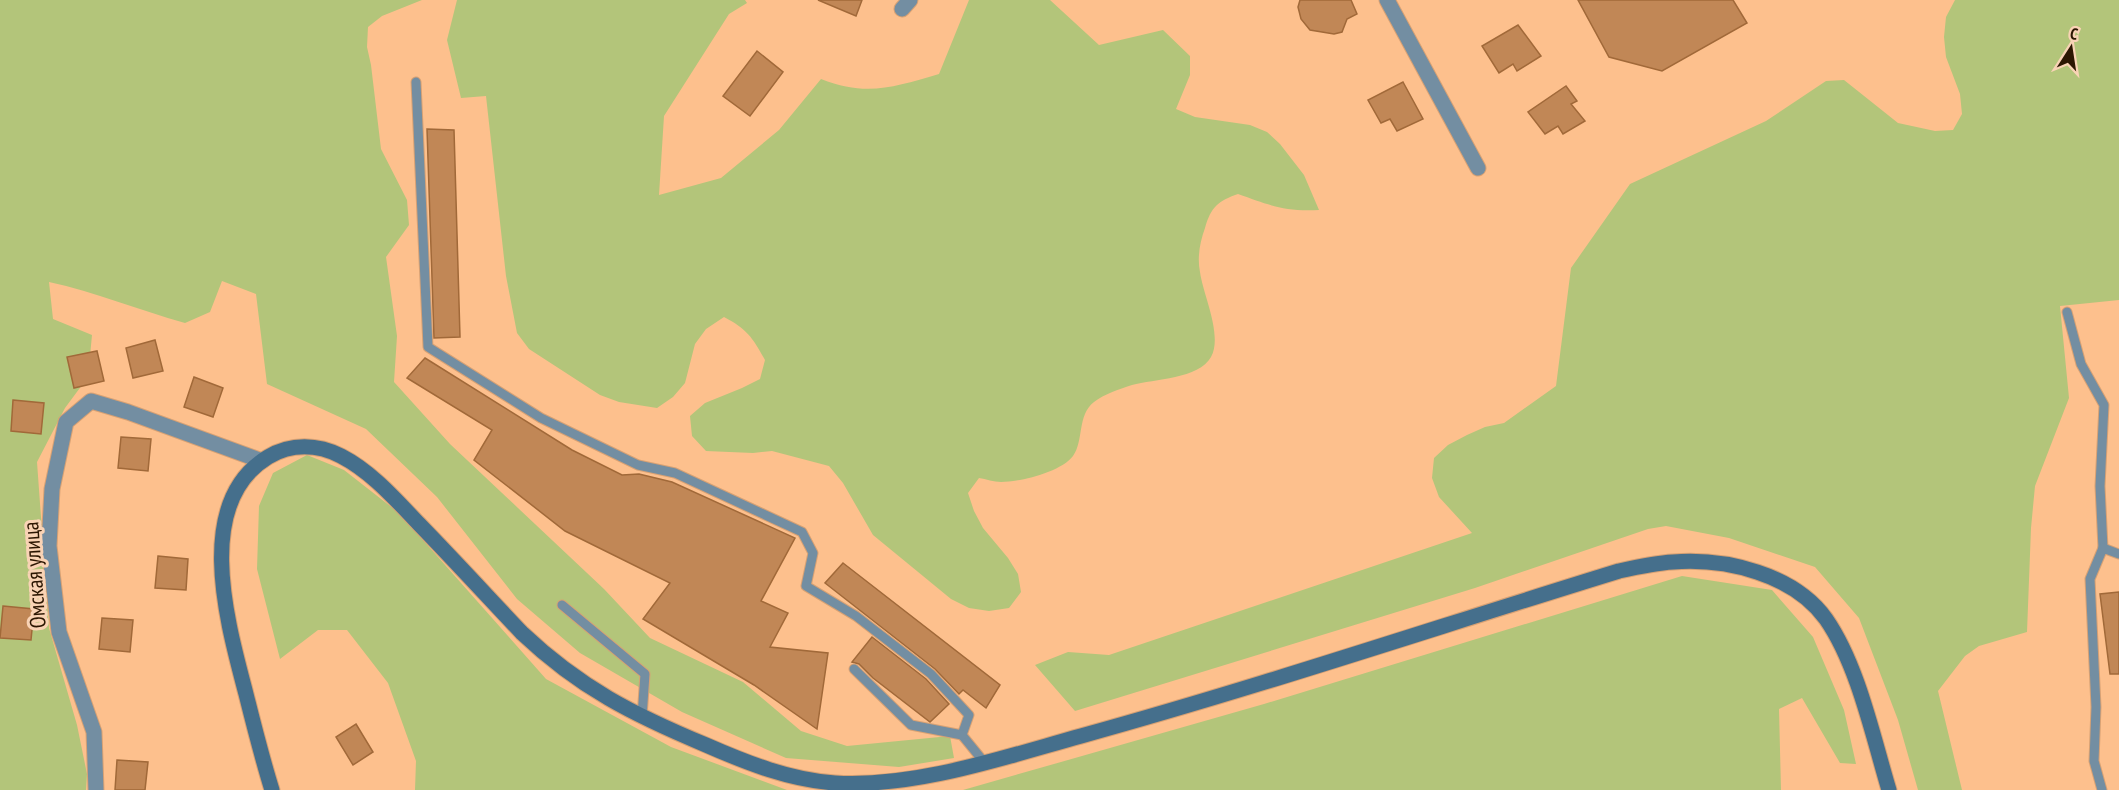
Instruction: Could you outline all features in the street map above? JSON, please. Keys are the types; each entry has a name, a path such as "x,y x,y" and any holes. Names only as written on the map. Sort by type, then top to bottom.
{"main road":[{"path":"272,790 238,664 226,605 222,566 223,534 229,507 237,488 248,473 264,460 290,448 313,446 336,453 356,464 394,498 543,653 591,689 642,717 718,751 802,779 833,783 871,783 906,779 984,762 1200,703 1619,571 1664,563 1694,561 1732,566 1772,578 1797,591 1826,619 1845,655 1889,790"}],"street":[{"path":"1387,0 1478,168"},
{"name":"Омская улица","path":"96,790 94,732 59,632 49,546 52,489 66,422 91,402 264,460"}],"lane":[{"path":"416,82 428,347 541,418 638,465 675,473 802,532 813,553 806,586 856,616 931,674 969,715 962,735"},
{"path":"2067,312 2081,364 2104,405 2100,486 2103,548 2090,579 2096,707 2094,761 2102,790"},
{"path":"2103,548 2119,554"},
{"path":"562,605 645,674 642,717"},
{"path":"855,669 911,725 962,735 984,762"}],"green space":[{"path":"0,0 422,0 382,16 368,27 367,47 381,149 407,200 409,225 386,257 397,336 394,382 450,444 604,589 650,638 743,682 801,731 847,746 950,736 954,758 899,767 786,758 682,712 580,653 517,599 437,497 366,429 267,384 256,294 222,281 210,312 185,323 49,282 53,319 92,335 88,377 65,408 37,462 49,628 77,725 87,774 86,790 0,790"},
{"path":"457,0 745,0 747,3 729,14 664,116 659,195 721,178 779,130 821,79 853,88 867,89 894,86 939,74 969,0 1050,0 1099,45 1163,30 1190,56 1190,75 1176,109 1195,117 1250,125 1267,132 1280,144 1304,175 1319,210 1287,209 1238,194 1225,199 1216,206 1207,221 1199,255 1202,281 1214,327 1214,348 1211,357 1197,370 1187,374 1132,385 1107,394 1094,402 1085,414 1079,443 1073,456 1059,467 1040,475 1009,482 979,478 968,493 974,511 983,528 1018,574 1021,592 1009,608 989,611 969,608 951,599 873,535 843,483 829,466 772,451 753,453 706,451 692,436 690,416 705,403 760,379 765,360 749,335 732,321 724,317 706,329 695,344 685,383 673,397 657,408 619,402 600,395 529,349 517,333 506,276 486,96 461,98 447,40"},
{"path":"1955,0 2119,0 2119,300 2060,306 2069,398 2035,486 2027,632 1979,646 1965,656 1938,691 1962,790 1918,790 1898,720 1859,618 1815,567 1729,538 1666,526 1648,529 1475,588 1075,711 1035,665 1068,652 1109,655 1472,533 1439,497 1432,478 1434,458 1448,445 1467,435 1485,427 1504,423 1556,386 1571,268 1630,184 1766,121 1826,81 1844,80 1898,123 1935,131 1953,130 1962,114 1960,94 1946,57 1944,37 1946,17"},
{"path":"307,455 344,470 399,513 546,679 671,747 787,790 415,790 416,761 388,683 347,630 318,630 280,659 257,569 259,506 273,473"},
{"path":"1682,576 1772,590 1813,637 1844,710 1856,764 1840,763 1802,698 1779,709 1781,790 963,790 1264,704"}],"building":[{"path":"818,0 862,0 856,16"},
{"path":"1300,0 1351,0 1357,14 1347,19 1342,32 1334,34 1310,30 1301,19 1298,7"},
{"path":"1578,0 1733,0 1747,23 1662,71 1609,57"},
{"path":"1518,25 1541,56 1517,71 1513,64 1499,73 1482,46"},
{"path":"757,51 783,72 750,116 723,96"},
{"path":"1403,82 1423,119 1397,131 1390,119 1381,123 1368,100"},
{"path":"1566,86 1577,101 1571,104 1585,121 1563,134 1558,126 1545,134 1528,112"},
{"path":"427,129 454,130 460,337 434,338"},
{"path":"155,340 163,371 133,378 126,348"},
{"path":"97,351 104,381 74,388 67,357"},
{"path":"425,358 572,450 622,475 639,474 672,482 795,538 761,601 788,613 770,647 828,653 817,729 754,685 643,619 670,583 565,531 474,460 492,430 407,378"},
{"path":"194,377 223,388 213,417 184,407"},
{"path":"13,400 44,403 41,434 11,431"},
{"path":"121,437 151,439 148,471 118,468"},
{"path":"158,556 188,559 186,590 155,588"},
{"path":"843,563 1000,685 986,708 963,690 959,694 935,669 825,583"},
{"path":"2119,592 2119,674 2110,674 2100,594"},
{"path":"3,606 34,609 31,640 0,638"},
{"path":"102,618 133,620 130,652 99,649"},
{"path":"872,637 926,679 949,704 930,722 873,678 859,664 852,662"},
{"path":"356,724 373,752 353,765 336,737"},
{"path":"117,760 148,762 145,790 115,790"}]}
